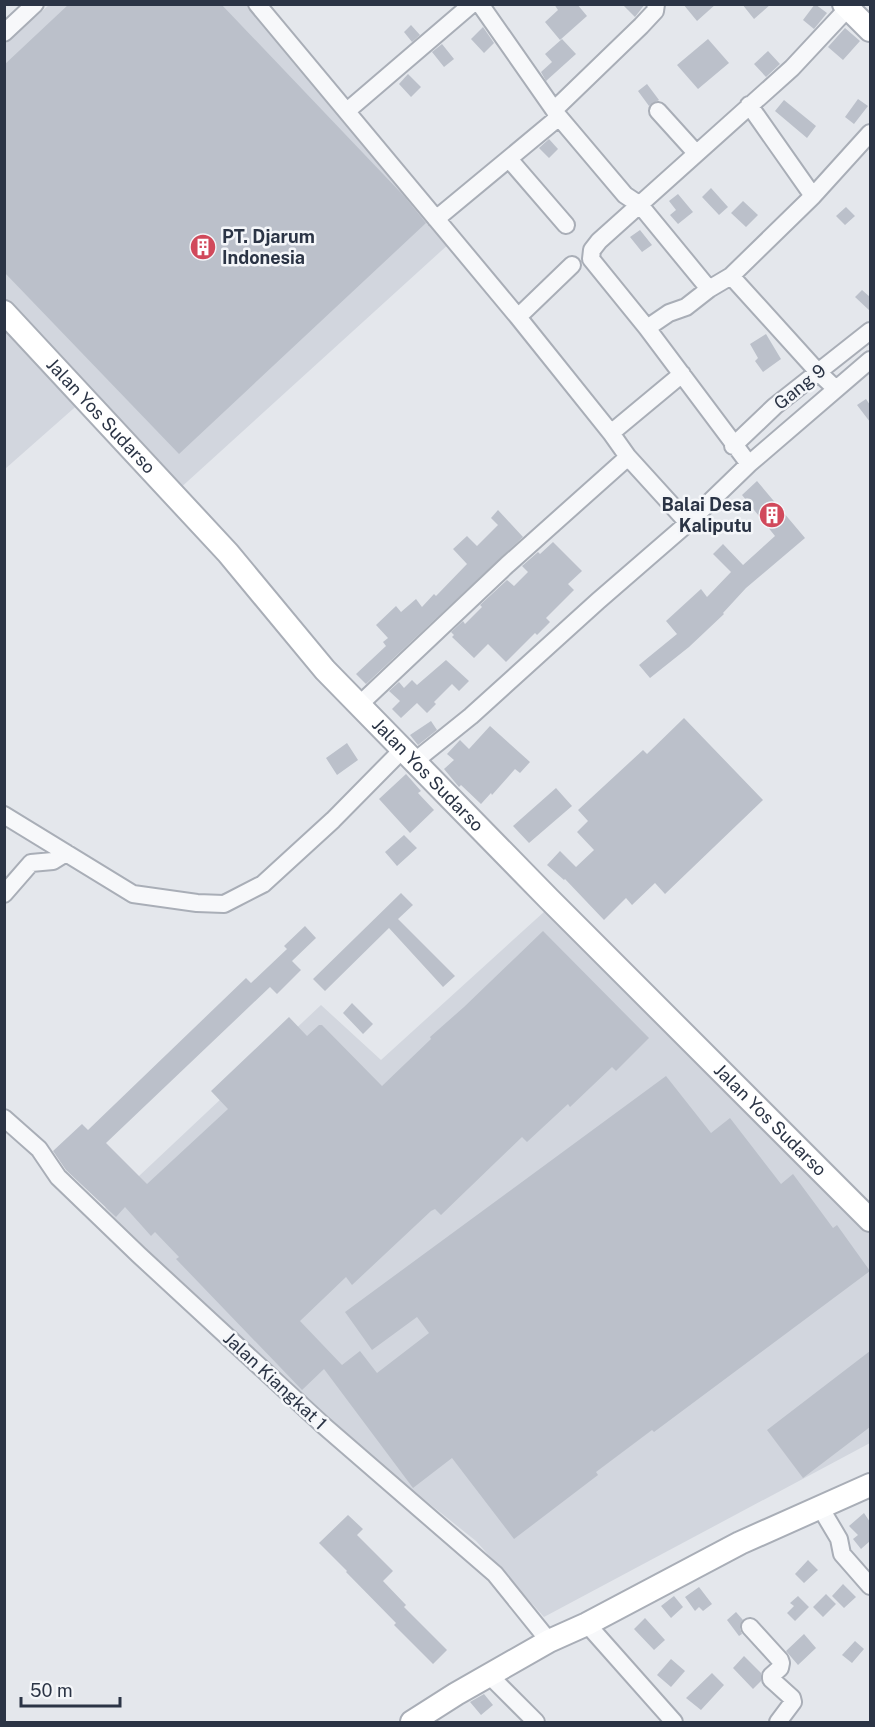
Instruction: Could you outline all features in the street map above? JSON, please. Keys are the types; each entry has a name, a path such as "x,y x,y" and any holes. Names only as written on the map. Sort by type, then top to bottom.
{"street":[{"path":"4,33 35,4"},
{"path":"347,111 472,4"},
{"path":"480,4 557,114 625,195 640,205 709,289"},
{"path":"436,219 508,159 557,114 655,11 656,4"},
{"path":"260,6 518,317 628,457 688,522"},
{"path":"749,464 733,446 647,328 591,259 592,250 599,240 792,68 846,6 870,30"},
{"path":"749,105 813,196"},
{"path":"658,111 696,153"},
{"path":"647,328 669,313 686,307 731,276 813,196 870,133"},
{"path":"508,159 566,225"},
{"path":"518,317 572,265"},
{"path":"731,276 836,389"},
{"name":"Jalan Yos Sudarso","path":"4,312 228,553 325,670 549,900 870,1220"},
{"name":"Gang 9","path":"733,446 775,406 870,331"},
{"path":"4,815 133,894 196,903 224,904 263,884 409,755 471,716 688,522 749,464 870,360"},
{"path":"611,433 682,374"},
{"path":"359,705 507,565 628,457"},
{"path":"4,894 31,863 54,861 66,853"},
{"name":"Jalan Kiangkat 1","path":"4,1118 39,1149 58,1177 139,1255 323,1425 495,1574 549,1641"},
{"path":"412,1722 549,1641 587,1624 740,1543 870,1485"},
{"path":"820,1507 839,1539 842,1554 870,1586"},
{"path":"587,1624 671,1721"},
{"path":"750,1626 780,1660 780,1668 771,1676 771,1679 792,1698 793,1702 778,1722"},
{"path":"489,1675 536,1722"}],"shaded area":[{"name":"PT. Djarum Indonesia","path":"49,5 250,5 451,242 177,491 90,394 5,469 4,45"},
{"path":"545,911 650,1006 870,1233 870,1443 544,1617 476,1541 311,1409 105,1208 321,1005 381,1060"}],"building":[{"name":"PT. Djarum Indonesia","path":"69,4 221,4 404,196 426,223 179,454 4,272 4,65"},
{"path":"554,4 577,4 587,16 560,40 545,22 558,10"},
{"path":"622,4 645,4 635,17"},
{"path":"683,4 716,4 697,21"},
{"path":"742,4 771,4 754,19"},
{"path":"815,4 827,13 814,29 803,20"},
{"path":"411,25 420,35 412,42 404,32"},
{"path":"483,27 494,43 484,53 471,39"},
{"path":"845,28 860,41 843,60 828,47"},
{"path":"562,39 576,54 546,81 541,72 552,62 545,54"},
{"path":"708,39 729,63 698,89 677,65"},
{"path":"442,44 454,59 444,67 432,52"},
{"path":"768,51 780,64 766,77 754,64"},
{"path":"408,74 421,87 411,97 399,84"},
{"path":"647,84 659,100 649,106 638,91"},
{"path":"858,99 868,106 854,124 845,117"},
{"path":"784,100 816,126 807,138 775,111"},
{"path":"549,139 558,149 549,158 539,148"},
{"path":"711,188 728,207 719,215 702,197"},
{"path":"678,194 693,212 678,224 670,215 676,210 669,201"},
{"path":"743,201 758,215 746,227 731,213"},
{"path":"846,207 855,216 845,225 836,216"},
{"path":"640,230 652,245 642,252 630,237"},
{"path":"862,290 870,297 870,311 855,297"},
{"path":"766,334 781,359 763,372 755,361 758,358 750,344"},
{"path":"866,399 870,405 870,422 857,405"},
{"path":"757,481 805,538 746,588 724,614 689,647 650,678 639,665 677,634 666,621 701,589 707,597 731,572 713,554 723,544 743,565 775,536 742,495"},
{"path":"498,510 523,537 366,684 356,674 386,646 383,642 388,638 376,625 396,606 401,612 416,599 422,607 434,594 436,596 467,564 453,549 467,536 477,546 498,525 491,518"},
{"path":"553,542 582,571 568,584 574,590 546,618 550,622 537,635 535,633 506,662 488,644 474,658 452,637 454,635 451,632 463,621 465,624 482,607 480,605 507,580 514,586 528,572 522,566"},
{"path":"446,660 469,681 459,691 452,684 434,702 436,704 427,713 417,703 401,718 392,709 400,701 389,691 399,682 404,688 412,680 417,685"},
{"path":"684,718 763,800 665,894 655,883 632,905 626,898 604,920 565,879 547,865 560,851 576,867 594,850 577,832 588,821 578,810 643,750 647,754"},
{"path":"431,721 437,730 418,745 410,735"},
{"path":"490,726 530,762 520,773 515,769 481,804 461,785 459,787 444,769 454,760 447,754 460,740 469,749"},
{"path":"347,743 358,760 337,775 326,758"},
{"path":"406,774 421,791 418,793 434,810 410,833 379,799"},
{"path":"556,788 572,806 529,843 513,826"},
{"path":"404,835 417,848 397,866 385,852"},
{"path":"401,893 413,905 398,919 455,976 443,987 389,928 325,991 313,979"},
{"path":"305,926 316,938 292,961 301,970 277,994 270,987 106,1143 147,1184 228,1109 211,1091 289,1017 307,1036 322,1025 382,1086 431,1039 430,1037 543,931 649,1038 616,1071 612,1067 570,1107 568,1104 527,1142 522,1137 441,1215 435,1209 431,1211 352,1285 346,1277 300,1321 342,1365 360,1351 377,1373 429,1333 417,1317 372,1350 345,1312 666,1076 711,1133 730,1118 781,1184 793,1174 833,1228 837,1225 870,1271 654,1432 652,1430 596,1472 598,1475 514,1539 452,1458 413,1488 324,1369 302,1390 176,1259 179,1257 155,1232 151,1236 125,1207 116,1217 66,1170 53,1151 82,1124 88,1130 246,978 251,983 287,949 284,946"},
{"path":"352,1003 373,1024 363,1034 343,1013"},
{"path":"870,1351 870,1427 803,1478 767,1430"},
{"path":"864,1513 870,1522 870,1541 861,1549 853,1539 858,1535 849,1526"},
{"path":"348,1515 363,1529 357,1535 393,1571 383,1581 406,1605 404,1607 447,1650 433,1664 319,1543"},
{"path":"808,1560 818,1570 804,1583 795,1574"},
{"path":"843,1584 856,1597 844,1608 832,1596"},
{"path":"699,1587 712,1604 703,1611 699,1607 695,1611 685,1597"},
{"path":"826,1594 836,1604 823,1617 813,1607"},
{"path":"674,1596 683,1607 671,1618 661,1606"},
{"path":"798,1596 809,1607 795,1621 787,1613 794,1606 790,1603"},
{"path":"736,1612 743,1620 740,1629 742,1634 739,1636 727,1620"},
{"path":"645,1618 665,1640 654,1650 634,1629"},
{"path":"804,1634 816,1648 798,1665 786,1651"},
{"path":"855,1641 864,1649 852,1663 842,1655"},
{"path":"744,1656 761,1673 761,1681 753,1689 733,1668"},
{"path":"671,1659 685,1671 671,1687 657,1675"},
{"path":"712,1673 724,1685 701,1710 686,1698"},
{"path":"484,1694 493,1705 481,1715 470,1702"}],"place":[{"name":"PT. Djarum Indonesia","path":"203,247"},
{"name":"Balai Desa Kaliputu","path":"772,515"}]}
